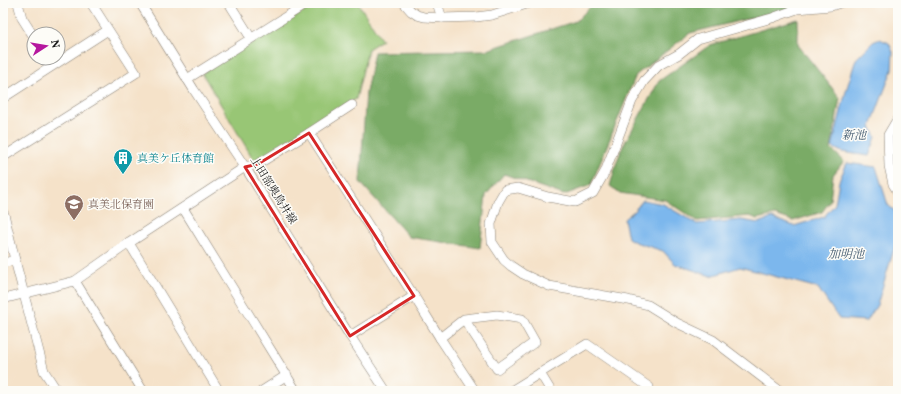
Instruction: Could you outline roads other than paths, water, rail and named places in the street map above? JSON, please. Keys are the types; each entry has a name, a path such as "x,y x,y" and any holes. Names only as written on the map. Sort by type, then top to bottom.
{"street":[{"path":"18,3 22,18 27,26"},
{"path":"3,156 136,73 91,3"},
{"name":"上田部奥鳥井線","path":"140,3 194,90 246,167 350,336 386,391"},
{"path":"229,3 251,38"},
{"path":"187,78 306,3"},
{"path":"404,3 417,15 442,18 492,15 530,3"},
{"path":"437,3 442,18"},
{"path":"780,391 713,340 677,323 648,305 549,286 523,274 504,260 492,242 492,224 498,202 505,190 518,188 548,198 575,202 594,194 605,172 632,101 644,81 659,65 679,54 698,39 772,18 797,9 831,6 840,3"},
{"path":"66,57 108,30"},
{"path":"3,98 52,66"},
{"path":"3,299 75,281 129,243 246,167 258,164 310,133 352,105"},
{"path":"898,118 888,134 889,166 898,192"},
{"path":"310,133 475,391"},
{"path":"183,208 296,391"},
{"path":"3,215 4,214 44,371 57,391"},
{"path":"129,243 219,391"},
{"path":"3,263 15,260"},
{"path":"75,281 141,390"},
{"path":"350,336 414,296"},
{"path":"440,338 464,320 497,315 522,319 535,342 497,369 464,320"},
{"path":"511,391 587,344 649,387 648,391"},
{"path":"540,373 551,391"},
{"path":"262,391 287,375"}],"water":[{"name":"新池","path":"880,39 889,43 893,52 892,70 871,126 876,137 869,156 842,152 832,147 846,91 856,59 873,42"},
{"name":"加明池","path":"847,163 876,167 888,205 898,214 898,236 877,305 867,321 839,319 818,288 740,267 711,276 675,264 663,251 635,242 628,238 624,219 634,211 643,200 663,204 697,224 741,220 759,223 772,218 794,226 824,217 835,204 839,181"}],"place":[{"name":"真美ケ丘体育館","path":"123,175"},
{"name":"真美北保育園","path":"74,221"}]}
